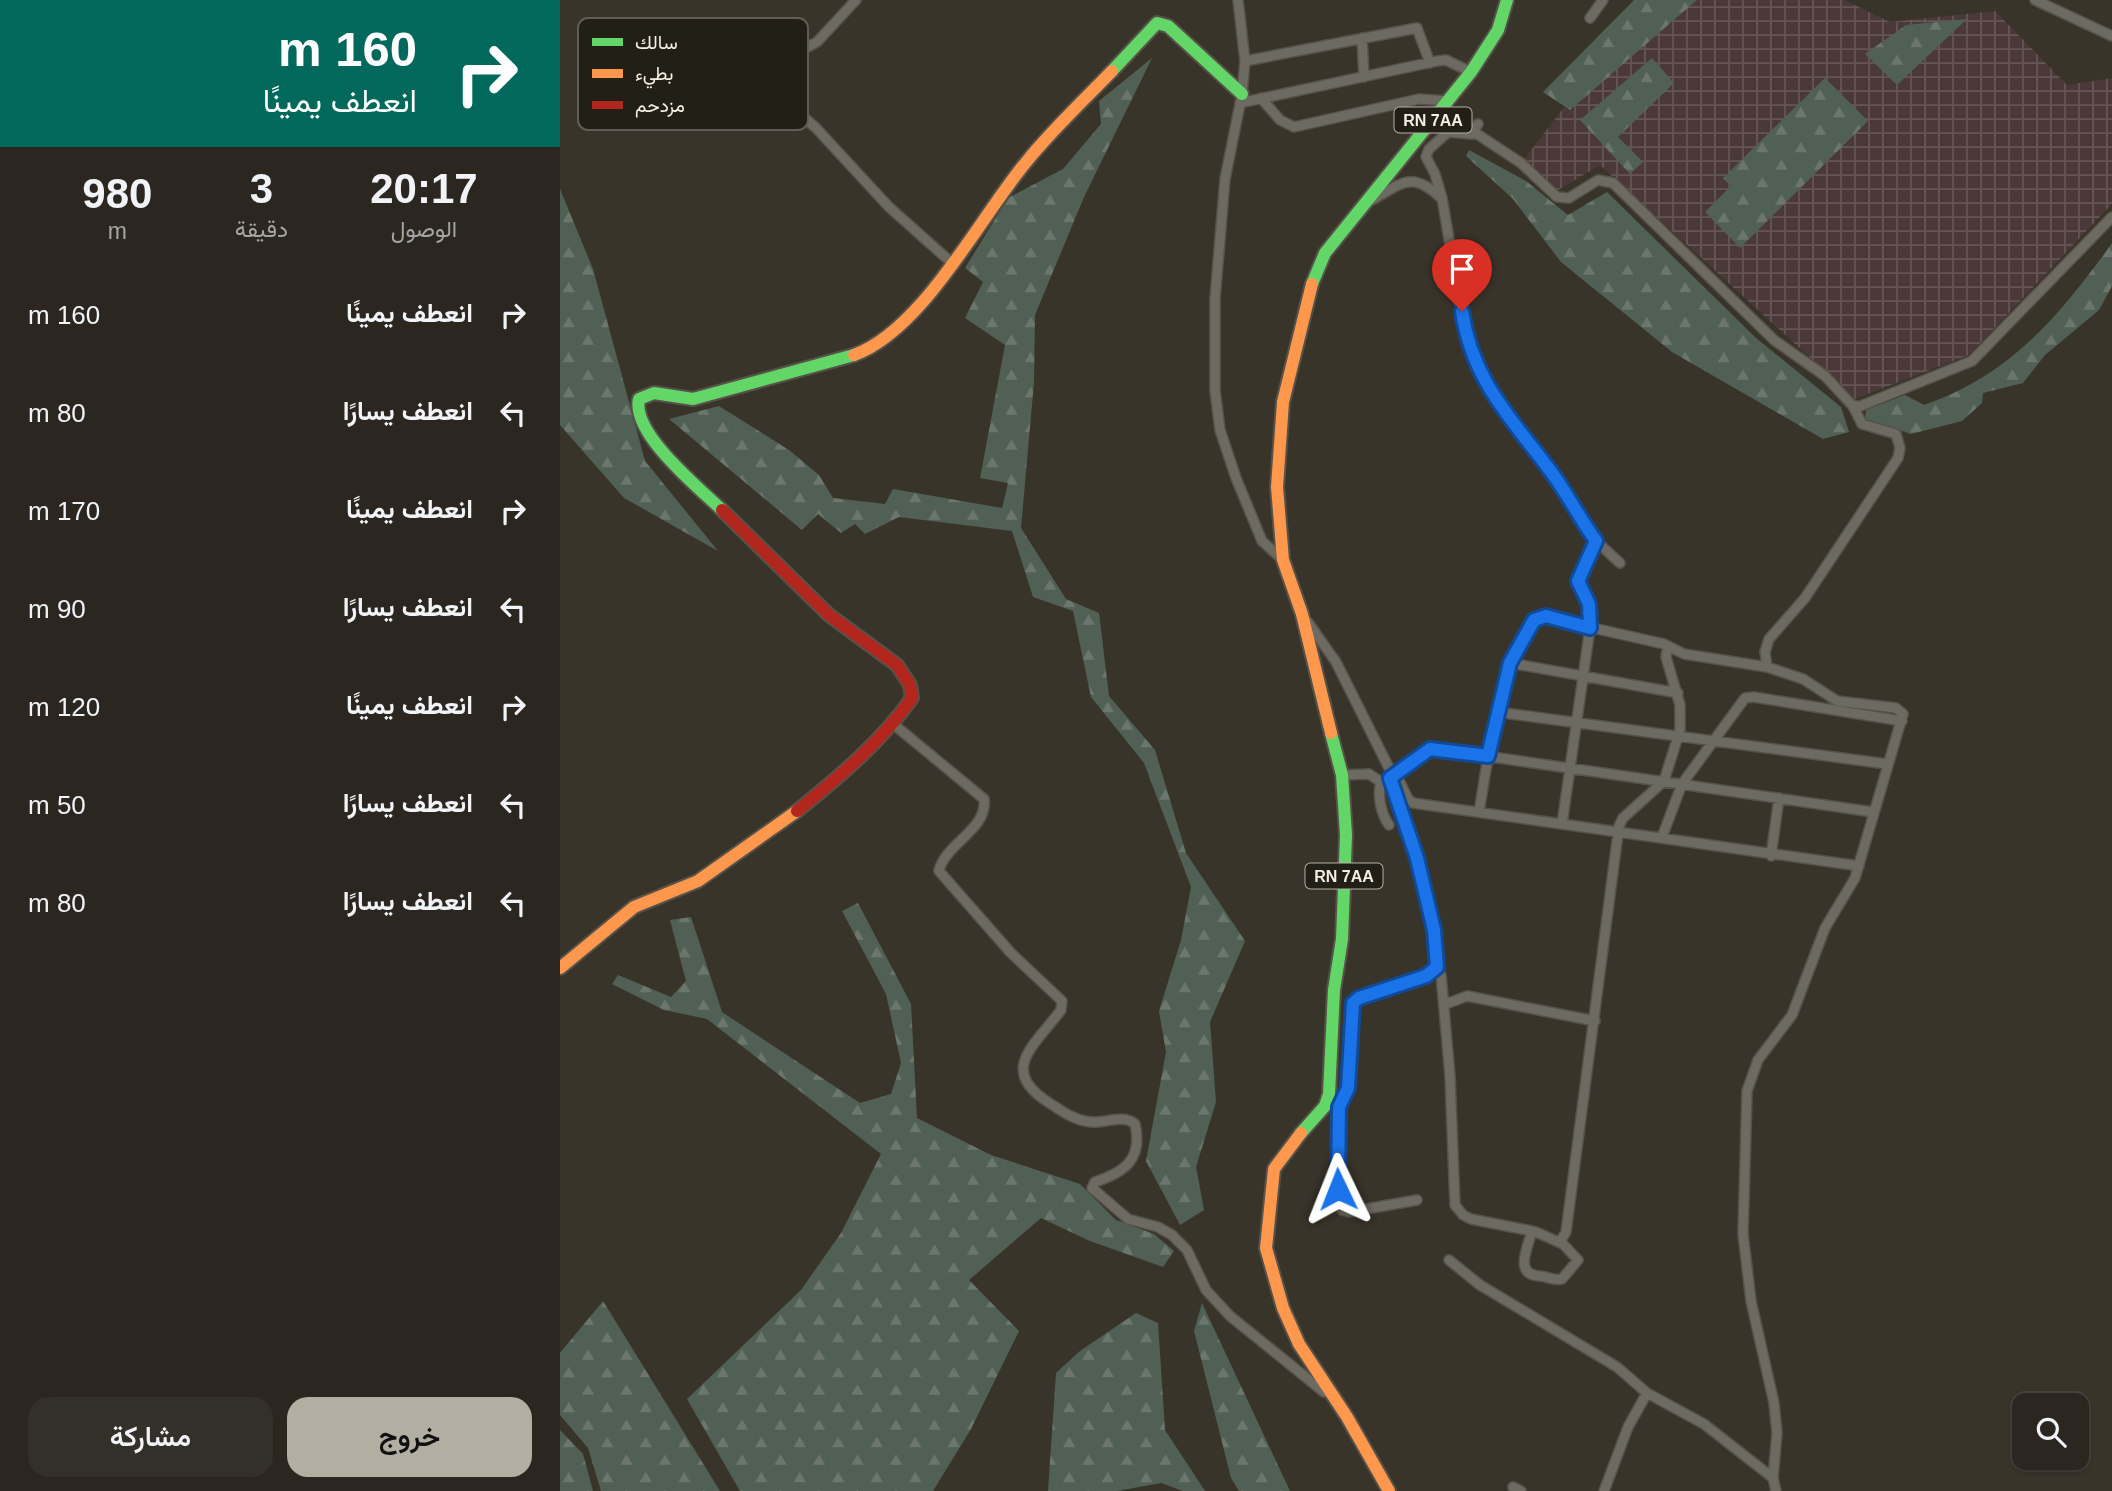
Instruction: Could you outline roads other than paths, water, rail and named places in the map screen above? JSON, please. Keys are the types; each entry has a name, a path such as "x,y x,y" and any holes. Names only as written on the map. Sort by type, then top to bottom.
{"street":[{"path":"808,47 817,42 856,0"},
{"path":"1238,0 1245,61 1241,98 1225,179 1217,266 1215,390 1220,430 1240,488 1262,541 1283,561"},
{"name":"RN 7AA","path":"1335,1096 1334,990 1342,939 1346,835 1342,775 1302,614 1283,561 1276,487 1277,448 1283,402 1314,277 1325,253 1471,72 1498,30 1507,0"},
{"path":"1590,18 1603,0"},
{"path":"2035,0 2112,36"},
{"path":"560,968 631,909 701,879 766,832 836,777 892,723 912,698 912,686 905,673 890,657 848,631 802,590 664,452 639,417 636,408 639,399 646,393 693,399 836,361 870,349 894,332 953,264 994,202 1029,158 1157,23 1168,26 1241,98 1261,98 1446,60 1471,72"},
{"path":"1245,61 1417,28 1430,63"},
{"path":"1362,38 1364,77"},
{"path":"1261,98 1280,120 1294,127 1419,99 1449,101"},
{"path":"808,121 889,207 953,264"},
{"path":"1620,563 1596,541 1476,368 1466,339 1442,198 1435,174 1426,160 1427,151 1448,132 1476,128 1521,163 1557,197 1569,198 1598,180 1613,183 1764,331 1825,376 1853,406 1862,424 1896,434 1900,448 1898,458 1805,598 1769,639 1765,652 1767,667"},
{"path":"1364,204 1411,180 1424,183 1442,198"},
{"path":"1853,406 1858,407 1972,361 2112,217"},
{"path":"1562,824 1590,628 1589,604 1578,581 1596,541"},
{"path":"1302,614 1336,662 1389,777 1417,858 1434,930 1437,967 1446,1004 1455,1205 1467,1218 1532,1231 1560,1242 1577,1255 1578,1261 1560,1280 1533,1276 1524,1260 1532,1231"},
{"path":"1479,812 1497,712 1510,663 1524,633 1537,617 1546,616 1668,646 1684,654 1767,667 1803,679 1837,701 1896,708 1903,714 1859,866 1821,937 1792,1015 1762,1052 1747,1091 1743,1245 1755,1325 1774,1403 1777,1433 1773,1478 1776,1491"},
{"path":"1560,1242 1566,1232 1618,831 1623,818 1664,781 1682,717 1678,693 1666,657 1668,646"},
{"path":"1510,663 1678,693"},
{"path":"1662,837 1682,784 1738,704 1751,696 1902,721"},
{"path":"1497,712 1887,764"},
{"path":"892,723 984,799 982,817 944,860 939,871 1011,953 1062,1001 1061,1010 1025,1060 1021,1070 1023,1080 1034,1093 1072,1118 1092,1122 1125,1119 1135,1124 1138,1136 1128,1166 1121,1174 1095,1182 1092,1188 1128,1219 1158,1227 1172,1235 1187,1250 1206,1290 1230,1316 1331,1397"},
{"path":"1389,825 1382,811 1389,777 1430,749 1874,811"},
{"path":"1342,775 1369,774 1389,777 1413,803 1662,837 1771,856 1859,866"},
{"path":"1771,856 1779,798"},
{"path":"1389,1491 1347,1417 1331,1397 1299,1344 1283,1308 1266,1248 1274,1169 1289,1146 1325,1106 1348,1088 1353,1003 1359,998 1426,976 1437,967"},
{"path":"1446,1004 1467,996 1595,1021"},
{"path":"1335,1096 1339,1107 1336,1173 1342,1210 1349,1212 1417,1200"},
{"path":"1448,1260 1480,1285 1617,1367 1647,1393 1704,1424 1773,1478"},
{"path":"1604,1491 1624,1435 1647,1393"}]}
